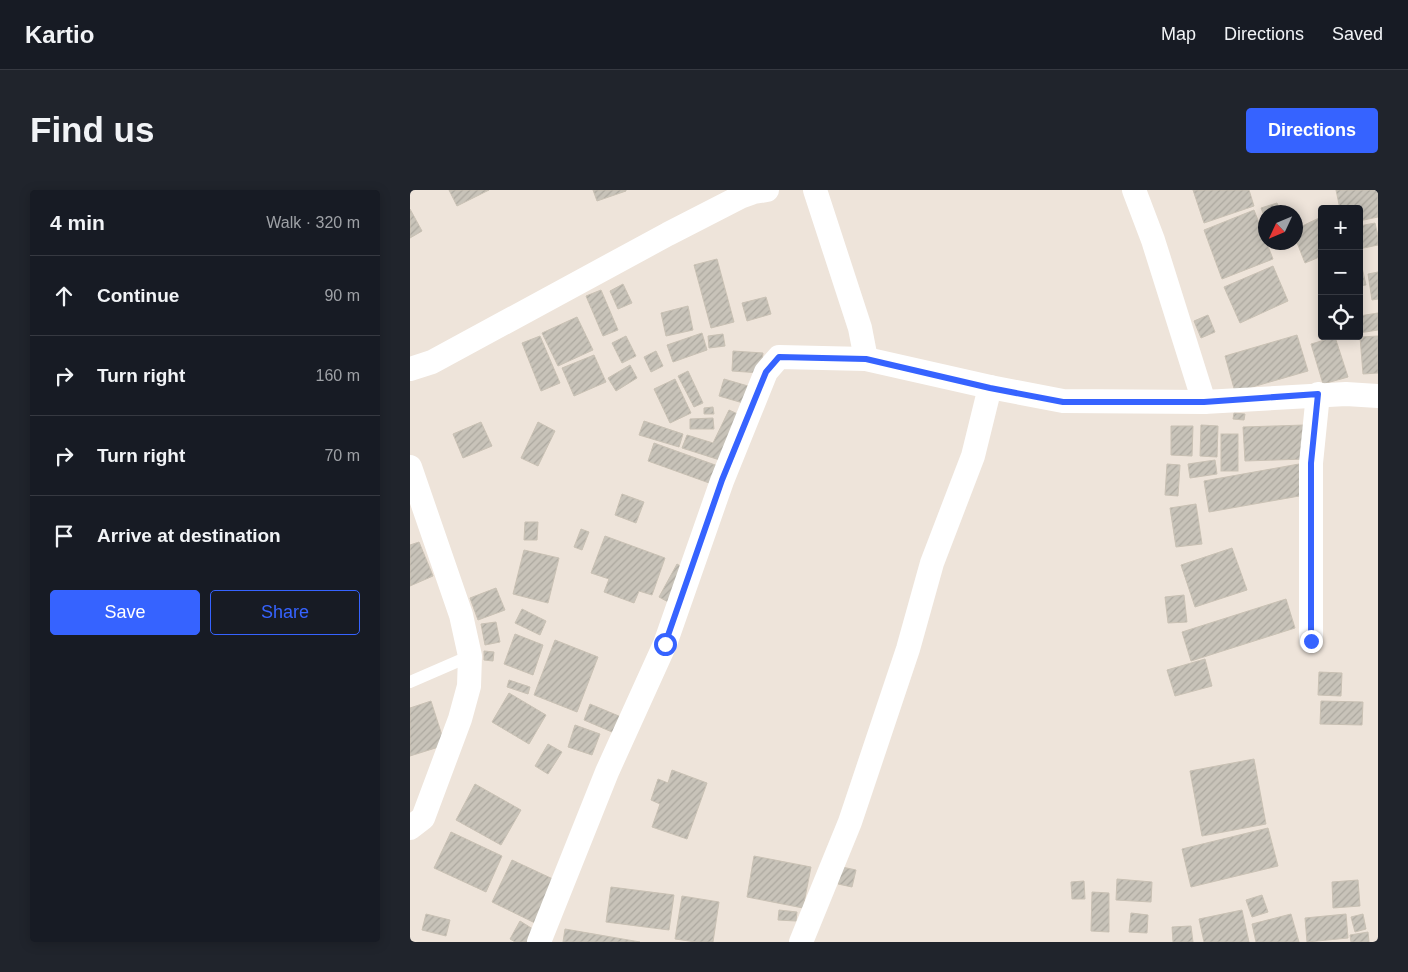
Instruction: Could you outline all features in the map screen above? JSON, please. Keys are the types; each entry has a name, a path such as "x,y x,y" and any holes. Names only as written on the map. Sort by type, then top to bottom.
{"street":[{"path":"410,369 432,362 740,197 767,190"},
{"path":"815,190 860,328 866,359"},
{"path":"1134,190 1153,240 1204,402"},
{"path":"539,942 607,772 665,644 722,480 766,372 779,357 866,359 990,388 1063,402 1204,402 1318,394 1378,396"},
{"path":"801,942 850,822 908,649 932,563 973,456 990,388"},
{"path":"1311,641 1311,463 1318,394"},
{"path":"410,467 461,615 470,656 469,686 460,720 426,812 419,822 410,828"}],"lane":[{"path":"410,682 470,656"}],"building":[{"path":"449,190 489,190 457,206"},
{"path":"593,190 626,190 626,191 597,201"},
{"path":"1193,190 1249,190 1254,206 1204,223"},
{"path":"1336,190 1378,190 1378,217 1363,220 1363,205 1339,205"},
{"path":"410,209 422,231 410,238"},
{"path":"1254,210 1258,220 1258,250 1270,250 1273,259 1222,279 1204,230"},
{"path":"1318,218 1318,258 1305,263 1300,250 1303,250 1303,226"},
{"path":"1375,223 1378,245 1363,248 1363,225"},
{"path":"717,259 734,322 711,328 694,265"},
{"path":"1273,266 1288,301 1240,323 1224,287"},
{"path":"1363,272 1366,285 1363,285"},
{"path":"1378,272 1378,299 1372,300 1368,274"},
{"path":"623,284 632,303 618,309 610,291"},
{"path":"601,290 618,330 603,336 586,296"},
{"path":"766,297 771,314 747,321 742,303"},
{"path":"688,306 693,330 666,336 661,313"},
{"path":"1378,313 1378,330 1363,332 1363,315"},
{"path":"1208,315 1215,332 1201,338 1194,321"},
{"path":"577,317 593,350 558,366 542,333"},
{"path":"702,333 707,350 673,362 667,345"},
{"path":"723,334 725,346 709,348 708,336"},
{"path":"1297,335 1308,371 1235,392 1225,356"},
{"path":"540,336 560,383 541,391 522,343"},
{"path":"626,336 636,356 622,363 612,343"},
{"path":"1378,336 1378,373 1363,374 1360,340 1363,340 1363,337"},
{"path":"1325,340 1336,340 1348,377 1323,384 1311,344"},
{"path":"656,351 663,366 651,372 644,357"},
{"path":"733,351 763,353 761,373 732,371"},
{"path":"594,355 606,382 574,396 562,368"},
{"path":"630,365 637,378 616,391 608,378"},
{"path":"688,371 703,403 694,407 678,376"},
{"path":"675,379 691,413 670,423 654,389"},
{"path":"724,379 748,386 743,403 719,396"},
{"path":"713,407 714,414 704,414 704,408"},
{"path":"729,410 742,416 726,462 682,448 687,435 713,443"},
{"path":"1234,413 1245,414 1244,420 1233,419"},
{"path":"713,418 714,429 690,429 690,419"},
{"path":"644,421 683,434 679,447 639,435"},
{"path":"481,422 492,446 463,458 453,434"},
{"path":"538,422 555,431 538,466 521,458"},
{"path":"1201,425 1218,426 1217,457 1200,456"},
{"path":"1305,425 1306,459 1245,461 1243,427"},
{"path":"1171,426 1193,426 1192,456 1171,455"},
{"path":"1221,434 1238,434 1238,471 1221,471"},
{"path":"654,443 718,466 712,484 648,461"},
{"path":"1215,460 1217,474 1190,478 1188,464"},
{"path":"1167,464 1180,465 1178,496 1165,495"},
{"path":"1299,464 1305,495 1209,512 1204,481"},
{"path":"622,494 644,502 636,523 615,515"},
{"path":"1196,504 1202,544 1176,547 1170,508"},
{"path":"525,522 538,522 537,540 524,540"},
{"path":"581,529 589,532 582,550 574,547"},
{"path":"605,536 665,558 652,595 639,591 634,603 604,592 609,579 591,573"},
{"path":"419,542 433,576 410,586 410,545"},
{"path":"1232,548 1247,590 1195,607 1181,565"},
{"path":"524,550 559,558 548,603 513,594"},
{"path":"677,564 689,571 672,604 659,597"},
{"path":"496,588 505,610 478,620 470,598"},
{"path":"1184,595 1187,622 1168,623 1165,597"},
{"path":"1286,599 1295,628 1191,661 1182,632"},
{"path":"522,609 546,621 540,635 515,623"},
{"path":"496,622 500,642 485,645 481,624"},
{"path":"515,634 543,645 533,675 504,664"},
{"path":"555,640 598,657 577,712 534,695"},
{"path":"484,651 494,652 493,661 484,660"},
{"path":"1205,659 1212,686 1175,696 1167,670"},
{"path":"1319,672 1342,673 1341,696 1318,695"},
{"path":"509,680 530,687 528,694 507,687"},
{"path":"509,693 546,715 529,744 492,722"},
{"path":"431,701 445,745 410,756 410,708"},
{"path":"1321,701 1363,702 1362,725 1320,724"},
{"path":"590,704 626,719 619,735 584,720"},
{"path":"575,725 600,734 592,755 568,747"},
{"path":"548,744 562,752 548,774 535,766"},
{"path":"1254,759 1266,824 1202,836 1190,771"},
{"path":"672,770 707,783 687,839 652,827 660,804 651,800 658,779 668,783"},
{"path":"475,784 521,810 501,845 456,820"},
{"path":"1268,828 1278,866 1191,887 1182,849"},
{"path":"451,832 502,856 486,892 434,868"},
{"path":"754,856 811,867 803,908 747,897"},
{"path":"512,860 555,880 535,923 492,902"},
{"path":"842,867 856,870 852,887 838,884"},
{"path":"1117,879 1152,882 1151,902 1116,900"},
{"path":"1358,880 1360,906 1333,908 1332,882"},
{"path":"1084,881 1085,899 1072,899 1071,882"},
{"path":"611,887 674,895 669,930 606,922"},
{"path":"1092,892 1109,893 1109,932 1091,931"},
{"path":"1262,895 1268,912 1252,917 1246,900"},
{"path":"682,896 719,902 713,942 675,939"},
{"path":"779,910 797,912 796,921 778,920"},
{"path":"1242,910 1249,942 1204,942 1199,919"},
{"path":"1131,913 1148,915 1147,933 1129,932"},
{"path":"426,914 450,920 446,936 422,930"},
{"path":"1291,914 1299,942 1256,942 1252,924"},
{"path":"1346,914 1348,938 1307,942 1305,918"},
{"path":"1363,914 1366,929 1355,932 1351,917"},
{"path":"520,921 536,931 530,942 515,942 510,939"},
{"path":"1191,926 1193,942 1173,942 1172,927"},
{"path":"565,929 640,942 563,942"},
{"path":"1368,932 1369,942 1351,942 1350,935"}],"route":[{"path":"665,644 722,480 766,372 770,365 779,357 866,359 990,388 1063,402 1204,402 1318,394 1311,463 1311,641"}]}
